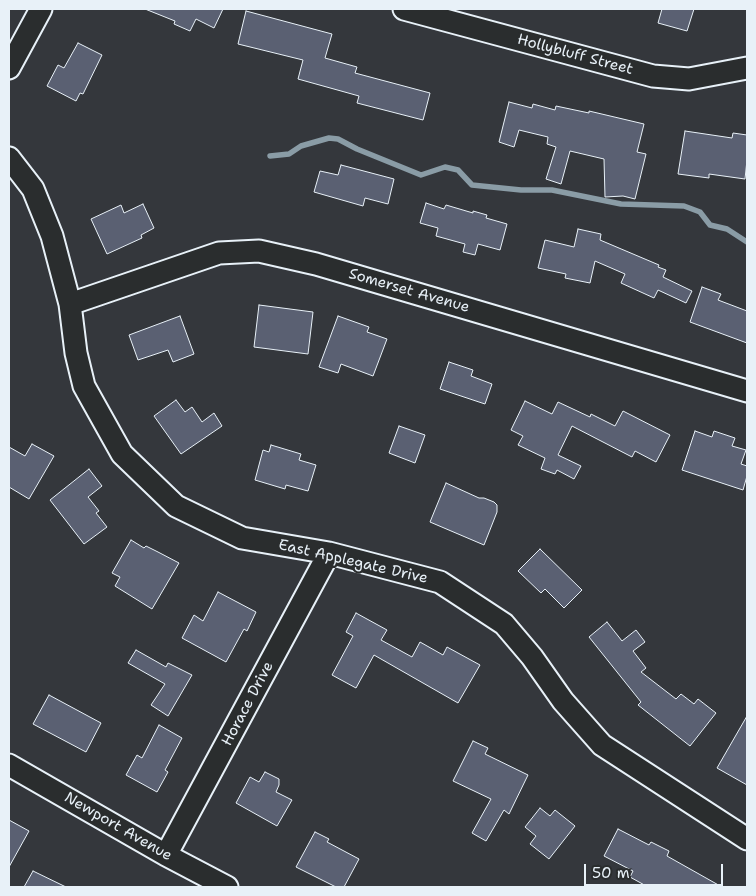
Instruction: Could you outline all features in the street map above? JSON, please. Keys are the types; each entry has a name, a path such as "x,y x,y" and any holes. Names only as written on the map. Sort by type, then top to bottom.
{"street":[{"path":"9,68 41,9"},
{"name":"Hollybluff Street","path":"404,9 653,76 689,79 747,68"},
{"name":"East Applegate Drive","path":"9,158 33,189 52,236 70,304 76,353 84,386 122,454 176,506 242,538 329,553 440,582 504,624 532,657 564,701 602,745 747,839"},
{"name":"Somerset Avenue","path":"70,304 219,253 259,251 326,267 747,390"},
{"name":"Horace Drive","path":"166,855 329,553"},
{"name":"Newport Avenue","path":"9,765 166,855 227,887"}],"building":[{"path":"145,9 223,9 214,28 196,19 190,31 174,24 175,21"},
{"path":"662,9 694,9 687,31 658,23"},
{"path":"246,11 332,34 325,58 357,67 355,73 430,93 423,120 357,103 359,96 298,79 303,60 238,44"},
{"path":"78,43 102,55 83,94 80,93 76,101 47,86 58,65 64,68"},
{"path":"509,102 532,108 533,104 555,110 556,106 589,113 589,111 644,124 637,152 646,154 635,199 623,196 605,197 604,159 570,151 561,184 546,179 556,147 547,144 548,137 519,130 514,147 499,142"},
{"path":"685,131 732,138 733,133 747,135 745,179 709,174 709,178 678,174"},
{"path":"341,165 394,179 388,204 365,198 363,206 314,192 320,171 338,175"},
{"path":"426,203 444,209 446,205 473,213 473,211 487,215 486,218 507,224 500,250 478,244 475,255 463,252 465,244 436,236 438,228 420,223"},
{"path":"143,204 154,228 141,235 142,238 107,254 91,219 121,205 124,213"},
{"path":"578,229 601,234 600,240 659,265 658,267 666,270 663,277 692,291 686,303 658,290 654,298 621,283 625,274 595,261 590,283 565,278 566,274 538,268 545,240 574,247"},
{"path":"702,287 721,294 718,300 747,311 747,343 690,322"},
{"path":"259,305 313,312 308,354 254,347"},
{"path":"180,316 194,354 173,362 168,350 138,360 129,335"},
{"path":"338,316 369,327 367,332 387,339 373,376 341,364 338,373 319,367"},
{"path":"449,362 473,370 471,376 492,384 485,404 440,389"},
{"path":"176,400 185,412 192,407 202,422 214,413 222,426 181,454 154,416"},
{"path":"525,401 552,414 558,402 590,417 591,414 615,426 623,411 670,435 656,462 635,451 632,457 572,426 558,455 581,466 574,479 557,470 555,474 541,469 545,458 518,445 523,436 511,430"},
{"path":"399,426 425,435 415,463 389,453"},
{"path":"695,431 712,437 714,431 735,438 732,446 746,450 741,464 747,466 747,476 743,490 682,470"},
{"path":"32,444 54,456 29,499 9,487 9,447 25,456"},
{"path":"271,445 301,454 299,460 316,465 308,491 286,485 285,489 255,480 263,450 269,452"},
{"path":"89,469 102,486 88,497 99,511 96,513 107,527 84,544 50,500"},
{"path":"446,483 479,498 494,502 497,505 497,512 484,545 430,522"},
{"path":"131,540 144,548 146,546 179,563 152,609 115,586 120,577 112,573"},
{"path":"540,549 582,590 564,608 545,589 541,593 518,571"},
{"path":"218,592 256,612 247,631 244,629 226,662 182,638 194,615 203,621"},
{"path":"356,613 387,630 381,640 412,657 420,642 443,655 447,647 480,665 458,703 374,655 356,688 332,675 353,636 346,632"},
{"path":"607,622 622,641 636,630 645,642 633,651 646,668 641,672 676,699 681,694 694,704 698,699 716,713 690,746 638,705 641,702 589,637"},
{"path":"136,650 166,667 168,663 192,675 168,716 151,705 165,684 128,663"},
{"path":"49,695 101,723 86,752 33,724"},
{"path":"747,716 747,785 717,768"},
{"path":"159,725 182,738 165,770 168,772 157,792 126,775 137,755 142,758"},
{"path":"473,741 488,748 485,754 528,775 509,814 504,810 486,841 472,833 491,799 453,781"},
{"path":"265,772 279,779 276,792 292,800 277,826 236,803 250,777 259,782"},
{"path":"540,808 550,816 555,810 575,826 549,859 530,844 536,836 525,827"},
{"path":"9,820 29,831 9,867"},
{"path":"618,829 649,845 651,842 669,851 667,856 722,887 648,887 630,877 633,871 604,856"},
{"path":"315,832 329,839 327,842 359,859 344,887 336,887 296,867"},
{"path":"33,871 66,887 24,887"}],"waterway":[{"path":"270,156 289,154 301,146 329,138 338,139 357,149 421,175 445,167 458,170 472,185 521,190 552,190 621,204 684,206 700,212 710,225 727,229 747,242"}]}
